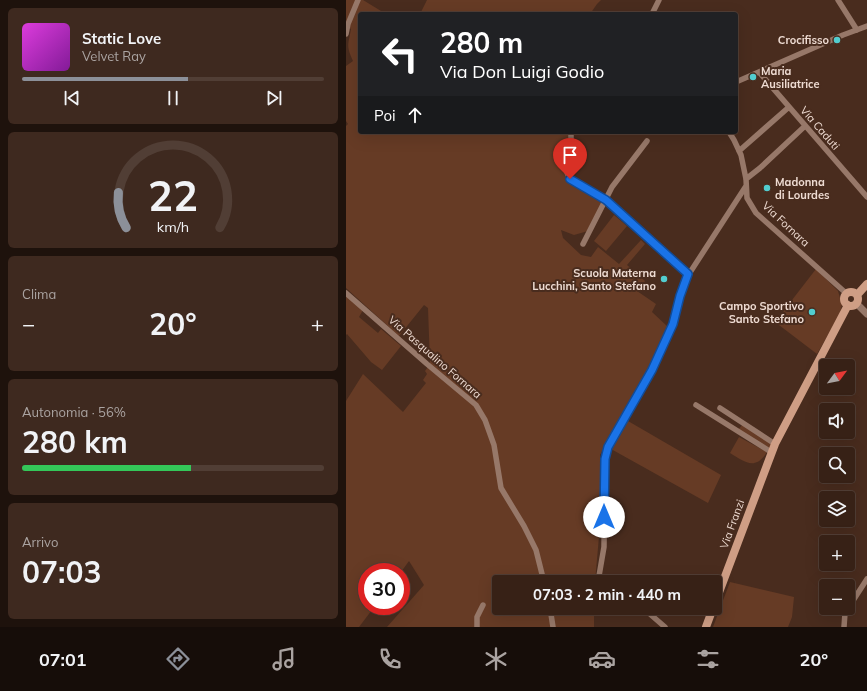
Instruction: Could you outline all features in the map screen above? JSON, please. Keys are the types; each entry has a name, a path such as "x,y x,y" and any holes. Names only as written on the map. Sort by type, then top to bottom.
{"main road":[{"name":"Via Franzi","path":"722,584 771,452 854,301 867,284"},
{"path":"847,294 853,292 854,301"},
{"path":"706,627 710,615"}],"street":[{"path":"346,34 348,24 358,0"},
{"path":"653,12 659,0"},
{"path":"838,0 857,30"},
{"path":"738,81 867,26"},
{"name":"Via Caduti","path":"759,72 867,196"},
{"path":"739,151 788,107"},
{"path":"746,179 805,126"},
{"path":"572,134 567,173 570,179 606,200 688,274"},
{"name":"Via Fornara","path":"730,134 739,151 746,179 747,198 756,213 847,294"},
{"path":"583,244 606,200 610,187 647,141"},
{"path":"599,575 604,547 605,459 608,447 652,370 673,324 680,296 688,274 746,186"},
{"name":"Via Pasqualino Fornara","path":"346,293 427,364 476,404 485,420 494,445 501,488 524,526 536,550 542,575"},
{"path":"854,301 867,314"},
{"path":"696,405 771,452"},
{"path":"720,408 775,444"},
{"path":"844,627 845,613 867,579"},
{"path":"477,627 477,617 483,605"},
{"path":"551,615 552,627"},
{"path":"651,615 666,627"}],"shaded area":[{"path":"346,0 363,0 383,12 358,12 358,134 570,134 570,149 564,174 567,179 603,200 588,231 574,235 561,230 563,238 581,255 591,257 598,247 619,264 641,240 645,244 627,265 645,281 637,291 656,304 652,312 668,327 640,389 600,455 600,525 596,575 492,575 492,615 594,615 594,627 387,627 398,615 410,615 410,601 424,585 409,561 408,563 358,563 358,615 368,615 359,627 346,627 346,401 363,374 403,412 426,383 423,380 427,374 425,371 430,364 428,308 424,305 399,336 346,288 346,126 348,124 346,121 346,66 353,61 348,48 351,29 346,26"},
{"path":"427,0 601,0 591,12 421,12"},
{"path":"614,215 627,226 606,251 594,241"},
{"name":"Campo Sportivo Santo Stefano","path":"816,269 838,291 842,305 840,314 817,354 775,322"},
{"path":"346,296 363,310 359,317 378,333 381,329 401,346 382,370 371,362 347,334 346,335"},
{"path":"628,421 721,475 708,503 611,449"},
{"path":"743,424 773,443 770,449 738,430"},
{"path":"739,437 767,452 763,458 754,463 750,463 745,462 730,453"},
{"path":"730,582 794,597 792,617 788,627 713,627 718,615 722,615 722,603"}],"place":[{"name":"Crocifisso","path":"837,40"},
{"name":"Maria Ausiliatrice","path":"753,77"},
{"name":"Madonna di Lourdes","path":"767,188"},
{"name":"Scuola Materna Lucchini, Santo Stefano","path":"664,279"},
{"name":"Campo Sportivo Santo Stefano","path":"812,312"}],"route":[{"path":"570,179 606,200 688,274 680,296 673,324 652,370 608,447 605,459 604,517"}]}
